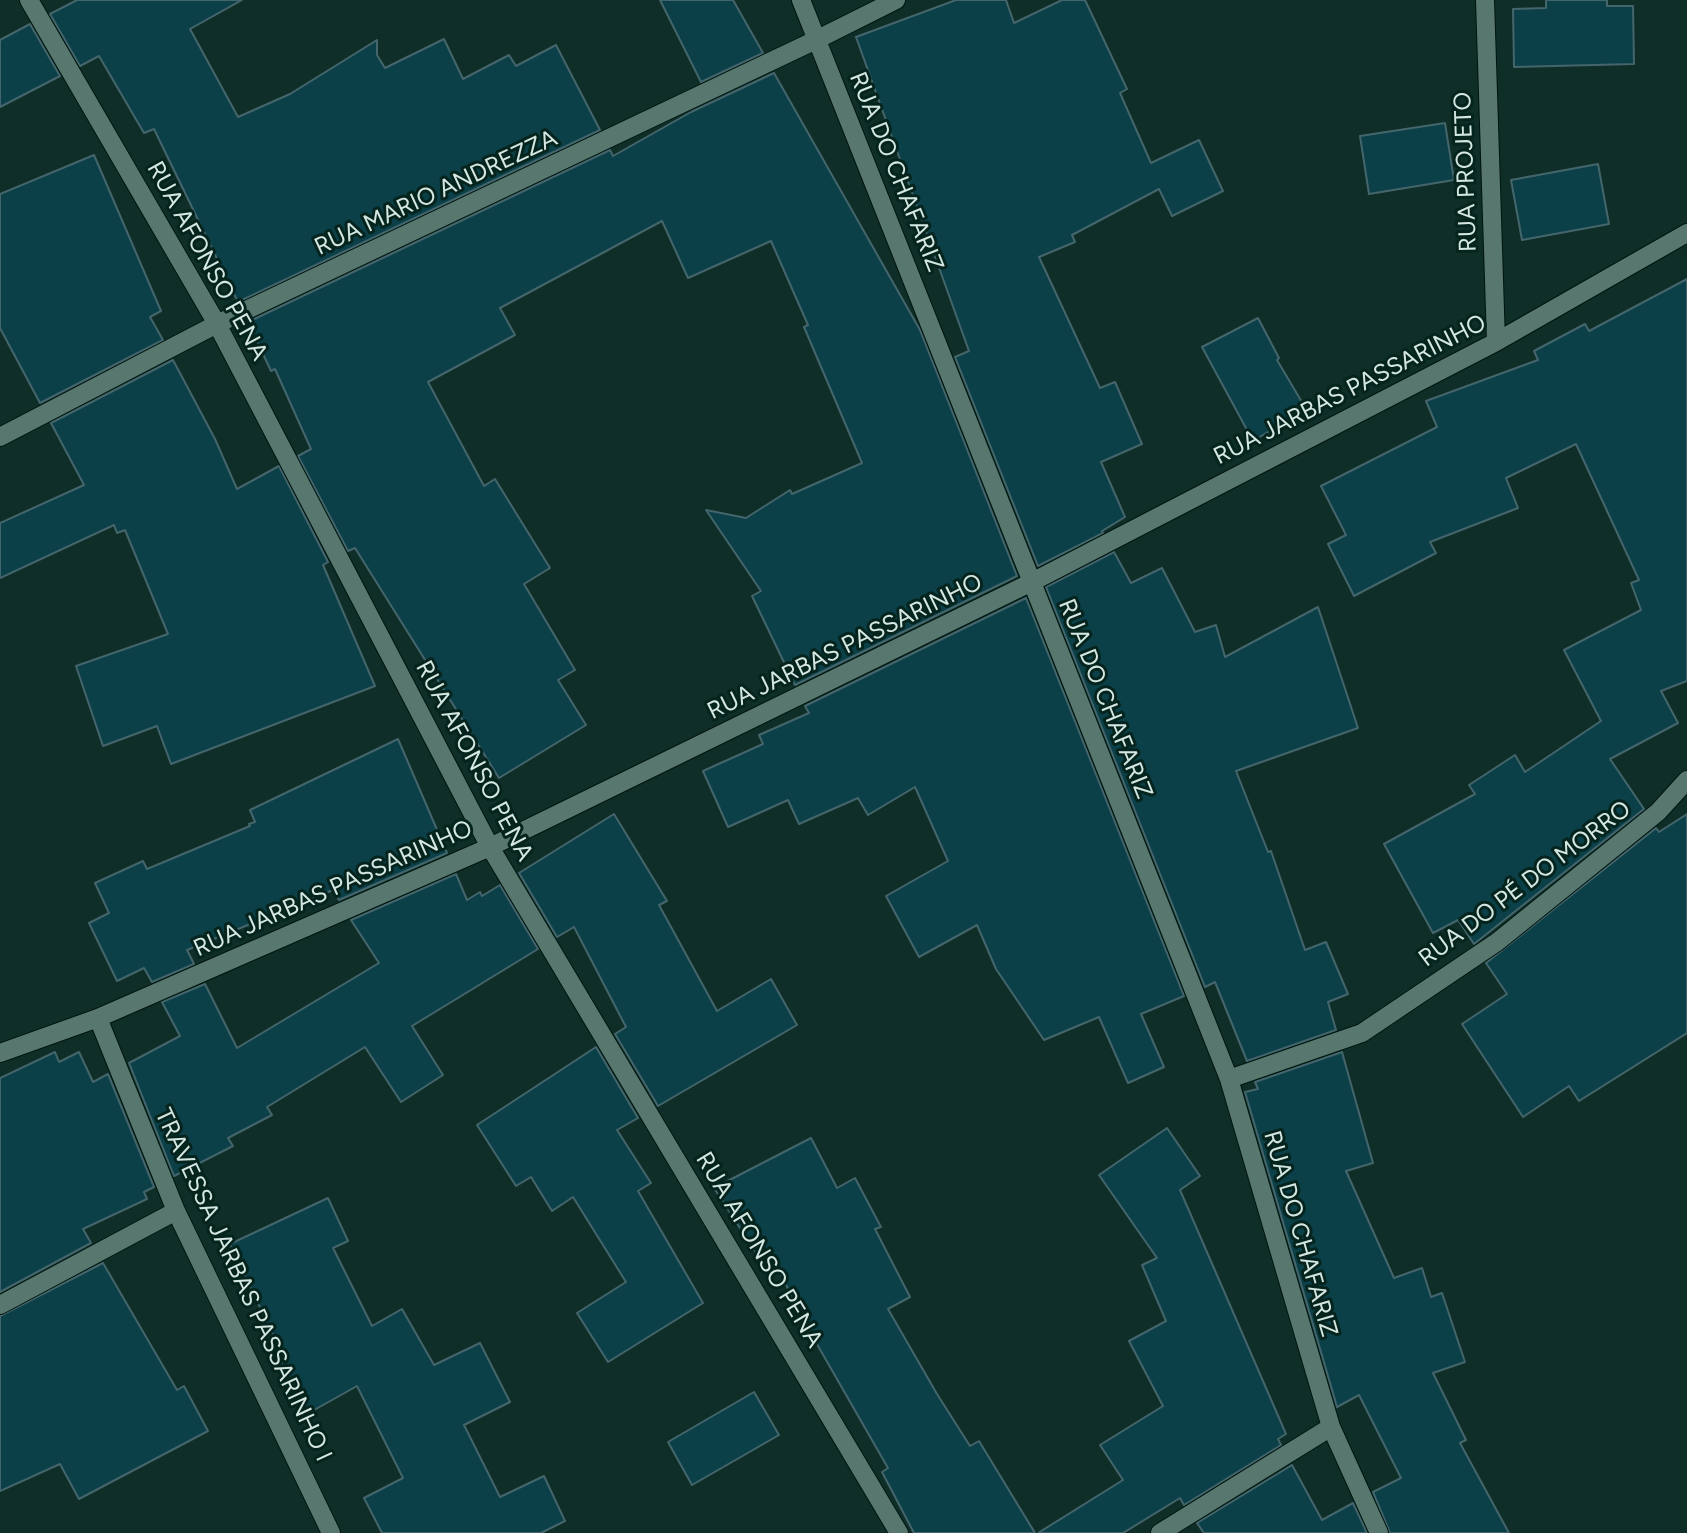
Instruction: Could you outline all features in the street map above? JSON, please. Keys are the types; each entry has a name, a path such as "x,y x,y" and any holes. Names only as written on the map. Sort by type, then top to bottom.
{"street":[{"name":"RUA AFONSO PENA","path":"29,0 217,324 490,847 899,1533"},
{"name":"RUA DO CHAFARIZ","path":"801,0 1229,1079 1331,1427 1379,1533"},
{"name":"RUA MARIO ANDREZZA","path":"0,437 217,324 896,0"},
{"name":"RUA PROJETO","path":"1485,0 1496,342"},
{"name":"RUA JARBAS PASSARINHO","path":"0,1053 98,1018 490,847 1032,582 1496,342 1687,233"},
{"name":"RUA DO PÉ DO MORRO","path":"1229,1079 1362,1033 1497,942 1658,812 1687,780"},
{"name":"TRAVESSA JARBAS PASSARINHO I","path":"98,1018 176,1211 331,1533"},
{"path":"0,1305 176,1211"},
{"path":"1160,1533 1331,1427"}],"building":[{"path":"77,0 242,0 190,29 238,117 290,94 377,40 377,55 385,68 444,39 463,79 509,55 516,66 556,45 600,130 238,302 154,129 144,133 99,56 80,66 50,14"},
{"path":"660,0 733,0 763,53 701,82"},
{"path":"956,0 1006,0 1014,23 1062,0 1085,0 1127,89 1120,93 1151,163 1199,140 1223,191 1172,216 1159,189 1072,235 1075,242 1039,257 1100,388 1115,382 1142,444 1101,462 1125,517 1102,531 1103,533 1038,566 955,357 969,351 856,37"},
{"path":"1546,0 1607,0 1607,6 1633,6 1634,64 1514,67 1513,9 1546,8"},
{"path":"30,24 60,76 0,107 0,40"},
{"path":"774,73 920,330 1017,576 795,685 752,596 761,591 706,510 746,518 790,490 792,494 862,463 804,327 808,325 771,241 688,278 662,221 500,308 515,335 428,382 484,486 495,479 550,568 524,584 575,670 558,680 586,725 499,778 355,548 348,551 298,456 311,449 275,369 271,371 248,322 610,150 613,156 691,112"},
{"path":"1445,123 1454,180 1369,194 1360,136"},
{"path":"94,155 161,311 150,317 163,340 40,403 0,328 0,194"},
{"path":"1598,164 1609,224 1522,240 1511,180"},
{"path":"1687,279 1687,681 1661,691 1678,723 1610,759 1644,809 1474,944 1458,920 1433,933 1384,844 1475,794 1469,785 1515,755 1525,772 1601,721 1564,650 1641,610 1631,583 1639,580 1576,444 1506,478 1518,508 1430,542 1436,553 1354,596 1328,544 1346,535 1321,486 1437,427 1426,401 1538,360 1534,351 1585,324 1589,331"},
{"path":"1258,318 1279,358 1277,360 1306,409 1253,441 1202,347"},
{"path":"173,360 215,439 237,489 279,466 328,562 323,565 375,686 171,764 157,726 103,746 76,666 168,634 125,530 117,533 114,525 0,578 0,523 84,485 51,423"},
{"path":"1114,552 1131,583 1162,568 1195,632 1216,625 1225,657 1318,607 1358,728 1236,771 1268,852 1271,851 1305,950 1326,942 1348,994 1328,1002 1336,1030 1247,1061 1215,982 1205,987 1046,587"},
{"path":"1026,598 1184,996 1141,1014 1164,1067 1128,1083 1099,1017 1044,1040 996,969 977,925 919,957 886,896 948,861 915,787 868,815 858,798 799,824 788,800 728,827 703,771 763,744 759,735 809,713 805,706"},
{"path":"398,739 447,853 339,900 333,890 187,950 194,964 152,982 144,968 117,981 89,923 109,913 95,883 143,861 147,869 250,826 249,824 255,822 250,810"},
{"path":"614,814 667,901 659,905 717,1011 771,979 797,1025 658,1106 615,1034 626,1027 574,927 557,937 519,873"},
{"path":"1687,814 1687,1033 1579,1101 1569,1086 1523,1117 1462,1024 1507,994 1486,963 1656,828 1659,832"},
{"path":"456,874 467,900 480,892 482,896 500,885 538,949 412,1026 443,1075 401,1102 365,1047 267,1107 272,1115 228,1138 233,1146 174,1176 129,1063 180,1036 162,1002 205,984 237,1048 379,963 351,920"},
{"path":"596,1047 638,1118 617,1130 651,1183 638,1191 703,1303 608,1362 577,1313 626,1282 573,1197 552,1211 531,1177 516,1186 477,1125"},
{"path":"55,1052 59,1062 79,1052 93,1082 108,1074 154,1187 144,1192 147,1199 83,1229 91,1243 0,1292 0,1078"},
{"path":"1342,1052 1373,1163 1346,1171 1394,1278 1422,1268 1431,1297 1442,1293 1465,1362 1433,1373 1466,1440 1460,1443 1509,1533 1390,1533 1373,1492 1401,1478 1359,1395 1337,1407 1245,1092 1258,1089 1255,1082"},
{"path":"1167,1128 1200,1176 1180,1190 1286,1434 1278,1439 1281,1445 1184,1505 1180,1498 1123,1533 1038,1533 1123,1480 1100,1445 1163,1406 1129,1341 1166,1321 1142,1265 1157,1258 1099,1175"},
{"path":"811,1138 837,1188 855,1178 881,1227 875,1229 910,1297 888,1309 970,1446 979,1441 1035,1533 914,1533 882,1472 888,1468 818,1346 773,1260 764,1265 714,1188"},
{"path":"328,1198 348,1241 333,1248 372,1326 402,1309 434,1365 480,1343 510,1402 464,1425 500,1497 544,1476 565,1521 541,1533 382,1533 364,1498 403,1478 357,1386 307,1414 285,1374 269,1338 273,1335 230,1244"},
{"path":"103,1263 177,1390 184,1386 208,1431 79,1499 60,1464 0,1491 0,1316"},
{"path":"754,1392 779,1435 692,1485 668,1442"},
{"path":"1292,1465 1322,1520 1353,1503 1367,1533 1204,1533 1197,1523"}]}
